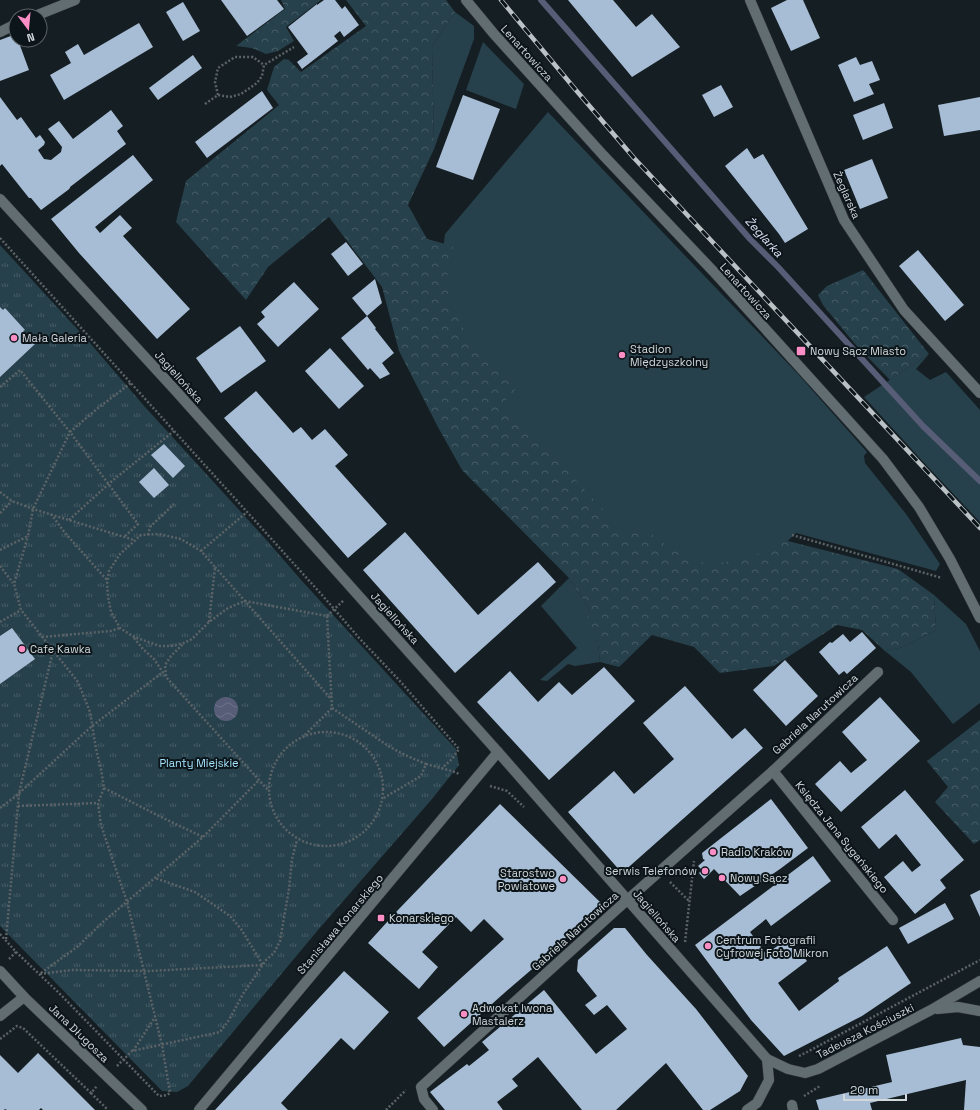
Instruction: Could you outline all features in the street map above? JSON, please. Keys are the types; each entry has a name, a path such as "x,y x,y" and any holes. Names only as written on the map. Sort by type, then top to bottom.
{"street":[{"path":"48,11 75,0"},
{"name":"Lenartowicza","path":"466,0 494,34 602,155 713,271 883,459 919,507 950,559 980,618"},
{"name":"Żeglarska","path":"750,0 844,220 904,310 980,393"},
{"name":"Jagiellońska","path":"0,199 176,391 498,752 767,1059"},
{"name":"Gabriela Narutowicza","path":"433,1110 424,1098 421,1087 772,771 878,672"},
{"name":"Stanisława Konarskiego","path":"199,1110 498,752"},
{"name":"Księdza Jana Sygańskiego","path":"772,771 893,920"},
{"name":"Jana Długosza","path":"0,971 24,997 142,1110"},
{"name":"Tadeusza Kościuszki","path":"767,1059 788,1070 805,1072 816,1070 931,1010 980,981"},
{"path":"0,1016 24,997"},
{"path":"931,1010 958,1007 980,1011"},
{"path":"747,1110 757,1103 769,1080 767,1059"}],"path":[{"path":"205,104 218,95 230,97 240,94 260,80 264,65 294,47"},
{"path":"218,95 215,82 218,68 235,57 253,57 264,65"},
{"path":"0,238 360,639 404,686 459,750 452,759 441,768"},
{"path":"0,387 20,370 70,432 138,524 124,537"},
{"path":"14,584 28,536 33,509 70,432 131,383"},
{"path":"69,520 109,484 174,431"},
{"path":"0,492 12,500 33,509 135,540"},
{"path":"0,513 12,500"},
{"path":"148,535 150,527 174,504"},
{"path":"201,551 247,512"},
{"path":"51,514 65,533 108,581"},
{"path":"327,616 245,601 228,608 209,622 192,639 184,643 171,646 160,646 134,637 120,628 111,612 108,596 109,571 120,554 141,535 159,534 181,538 201,551 245,601 331,699"},
{"path":"792,535 962,584"},
{"path":"0,550 28,536"},
{"path":"0,566 14,584 21,610 78,682 90,712 104,788 98,803 101,824 128,902 162,1045 170,1093 159,1096 0,934"},
{"path":"209,622 215,567"},
{"path":"354,591 327,616 332,708 390,747 426,764 421,776 382,799"},
{"path":"0,622 21,610"},
{"path":"42,636 120,628"},
{"path":"134,637 143,649 154,659 166,677 268,790"},
{"path":"166,677 165,665 171,656 184,643"},
{"path":"6,940 19,793 53,651"},
{"path":"0,808 19,793 92,726 163,672"},
{"path":"303,736 333,732 344,735 356,741 370,753 379,768 383,782 380,809 368,828 354,839 334,846 317,846 298,840 282,826 273,813 268,790 271,772 276,760 290,744 303,736 332,708"},
{"path":"40,974 77,947 103,922 203,837 259,780"},
{"path":"104,788 203,837"},
{"path":"18,806 98,803"},
{"path":"132,1051 220,1032 266,960 274,952 280,942 289,889 292,859 298,840"},
{"path":"684,943 695,857"},
{"path":"155,878 195,892 230,916 241,929 263,965"},
{"path":"669,880 689,901"},
{"path":"807,1052 980,960"},
{"path":"40,974 72,970 144,971 263,965"},
{"path":"129,1054 155,1016"},
{"path":"0,1039 17,1026 23,1028 108,1110"},
{"path":"91,1092 106,1076"},
{"path":"793,1107 823,1084"}],"green space":[{"path":"281,0 321,0 286,27 294,41 278,51 266,54 252,48 236,46 285,9"},
{"path":"346,0 446,0 455,12 432,46 434,149 408,205 427,239 453,246 447,277 452,305 465,332 516,389 504,402 621,529 647,530 672,550 709,565 752,557 784,540 898,569 934,595 936,630 903,647 885,651 862,630 837,625 774,666 720,673 694,647 652,635 619,667 600,662 598,643 583,629 590,610 569,578 462,470 399,351 382,287 329,217 268,267 246,300 176,222 186,181 279,105 267,90 274,67 284,59 289,60 301,72 366,26"},
{"path":"455,12 474,26 474,39 434,149 432,46"},
{"path":"483,42 524,84 516,109 466,90"},
{"name":"Stadion Międzyszkolny","path":"548,112 798,374 867,452 864,456 865,463 906,514 940,564 936,571 796,533 763,565 665,587 493,410 438,289 445,234"},
{"name":"Planty Miejskie","path":"0,245 90,343 145,407 302,581 456,749 459,765 432,799 318,930 188,1086 177,1092 162,1091 0,926"},
{"path":"863,270 929,354 890,380 855,344 823,305 818,295 827,286"},
{"path":"929,354 916,369 930,380 946,372 980,410 980,522 864,397"},
{"path":"569,578 590,610 584,629 598,643 600,662 575,666 568,664 547,681 540,680 577,648 541,606"},
{"path":"934,595 966,624 980,651 980,703 953,724 911,672 885,651 903,647 936,630"},
{"path":"980,720 980,840 974,844 935,802 948,787 927,761"}],"water":[{"path":"226,697 235,700 238,709 235,718 226,721 217,718 214,709 217,700"}],"building":[{"path":"221,0 277,0 284,9 247,36"},
{"path":"324,0 335,0 342,9 345,6 359,25 344,37 340,31 334,36 338,41 302,69 297,62 308,54 288,27"},
{"path":"568,0 613,0 636,27 652,14 680,47 632,77"},
{"path":"787,0 803,0 820,38 791,51 771,8"},
{"path":"183,2 200,31 183,41 166,12"},
{"path":"139,23 153,47 64,100 50,75 71,63 65,52 78,44 84,55"},
{"path":"8,37 8,48 21,48 29,70 0,81 0,40"},
{"path":"193,55 202,68 158,100 149,88"},
{"path":"856,57 860,65 872,61 880,80 869,84 874,94 854,102 838,65"},
{"path":"721,85 733,107 714,117 702,95"},
{"path":"262,91 273,108 207,158 195,142"},
{"path":"463,95 500,109 473,180 436,167"},
{"path":"0,97 17,120 21,117 36,138 40,135 45,142 44,145 38,150 44,159 51,160 61,152 62,147 48,129 59,121 73,139 111,110 123,126 117,131 126,144 41,210 31,198 29,198 2,164 0,166"},
{"path":"980,97 980,130 944,136 938,105"},
{"path":"884,103 893,128 863,140 853,115"},
{"path":"747,148 754,159 763,154 808,229 785,243 725,166"},
{"path":"133,155 153,180 95,227 100,233 120,215 132,228 123,236 190,309 157,339 79,253 51,219"},
{"path":"872,159 888,198 860,209 844,170"},
{"path":"346,242 363,264 348,276 331,254"},
{"path":"918,250 964,305 945,321 899,266"},
{"path":"375,279 382,303 367,316 352,298"},
{"path":"294,282 319,309 278,347 257,324 265,317 261,312"},
{"name":"Mała Galeria","path":"0,307 3,310 5,308 25,330 23,331 35,344 0,377"},
{"path":"367,316 376,328 375,329 394,353 382,363 390,374 380,379 370,368 368,370 341,338"},
{"path":"240,326 266,361 221,393 196,358"},
{"path":"330,348 364,386 339,409 305,371"},
{"path":"256,391 293,433 301,427 312,440 325,429 348,455 335,466 387,524 348,558 224,418"},
{"path":"164,444 185,466 173,478 151,455"},
{"path":"154,468 169,485 154,498 139,482"},
{"path":"405,532 478,615 538,562 556,582 455,673 363,570"},
{"path":"12,628 35,659 0,684 0,636"},
{"path":"862,632 876,648 847,674 844,671 839,675 819,652 830,642 832,643 843,634 850,642"},
{"path":"785,660 818,696 786,726 753,690"},
{"path":"604,667 635,701 549,780 477,702 510,671 538,702 559,682 572,695"},
{"path":"685,686 732,739 745,728 763,748 622,873 568,812 614,771 634,794 674,759 643,723"},
{"path":"880,697 920,741 841,812 815,784 840,761 851,773 867,760 842,732"},
{"path":"905,790 964,860 940,880 946,888 915,914 884,877 903,861 912,872 921,865 896,834 879,849 861,827"},
{"path":"771,799 808,848 740,896 714,869 704,879 699,873 702,870 698,866 705,860 703,859 702,853"},
{"path":"500,804 602,904 531,970 444,1047 417,1018 504,939 484,919 471,932 456,917 422,952 438,967 419,989 368,943"},
{"path":"813,856 831,881 771,926 766,919 750,932 766,954 789,938 807,961 778,983 799,1011 839,981 838,978 887,946 911,983 862,1016 784,1056 751,1020 695,945"},
{"path":"980,890 980,917 970,895"},
{"path":"945,903 954,919 908,944 899,928"},
{"path":"614,928 625,928 647,955 696,1009 748,1076 740,1091 710,1110 703,1110 666,1063 616,1110 582,1110 538,1057 512,1079 518,1086 497,1102 503,1110 445,1110 430,1092 467,1064 469,1066 489,1050 482,1042 544,990 596,1054 627,1029 607,1005 594,1015 585,1005 597,996 577,971 578,960"},
{"path":"344,971 389,1012 354,1050 341,1038 281,1103 288,1110 215,1110"},
{"path":"961,1038 963,1045 980,1047 980,1110 964,1110 966,1080 870,1103 872,1110 819,1110 816,1100 892,1082 886,1055"},
{"path":"38,1053 95,1110 43,1110 41,1108 39,1110 0,1110 0,1055 18,1073"}],"waterway":[{"name":"Żeglarka","path":"541,0 750,239 778,267 923,426 980,481"}],"railway":[{"path":"501,0 634,158 980,528"}],"place":[{"name":"Mała Galeria","path":"14,338"},
{"name":"Nowy Sącz Miasto","path":"801,351"},
{"name":"Stadion Międzyszkolny","path":"622,355"},
{"name":"Cafe Kawka","path":"22,649"},
{"name":"Radio Kraków","path":"713,852"},
{"name":"Serwis Telefonów","path":"705,871"},
{"name":"Nowy Sącz","path":"722,878"},
{"name":"Starostwo Powiatowe","path":"563,879"},
{"name":"Konarskiego","path":"381,918"},
{"name":"Centrum Fotografii Cyfrowej Foto Mikron","path":"708,946"},
{"name":"Adwokat Iwona Mastalerz","path":"464,1014"}]}
